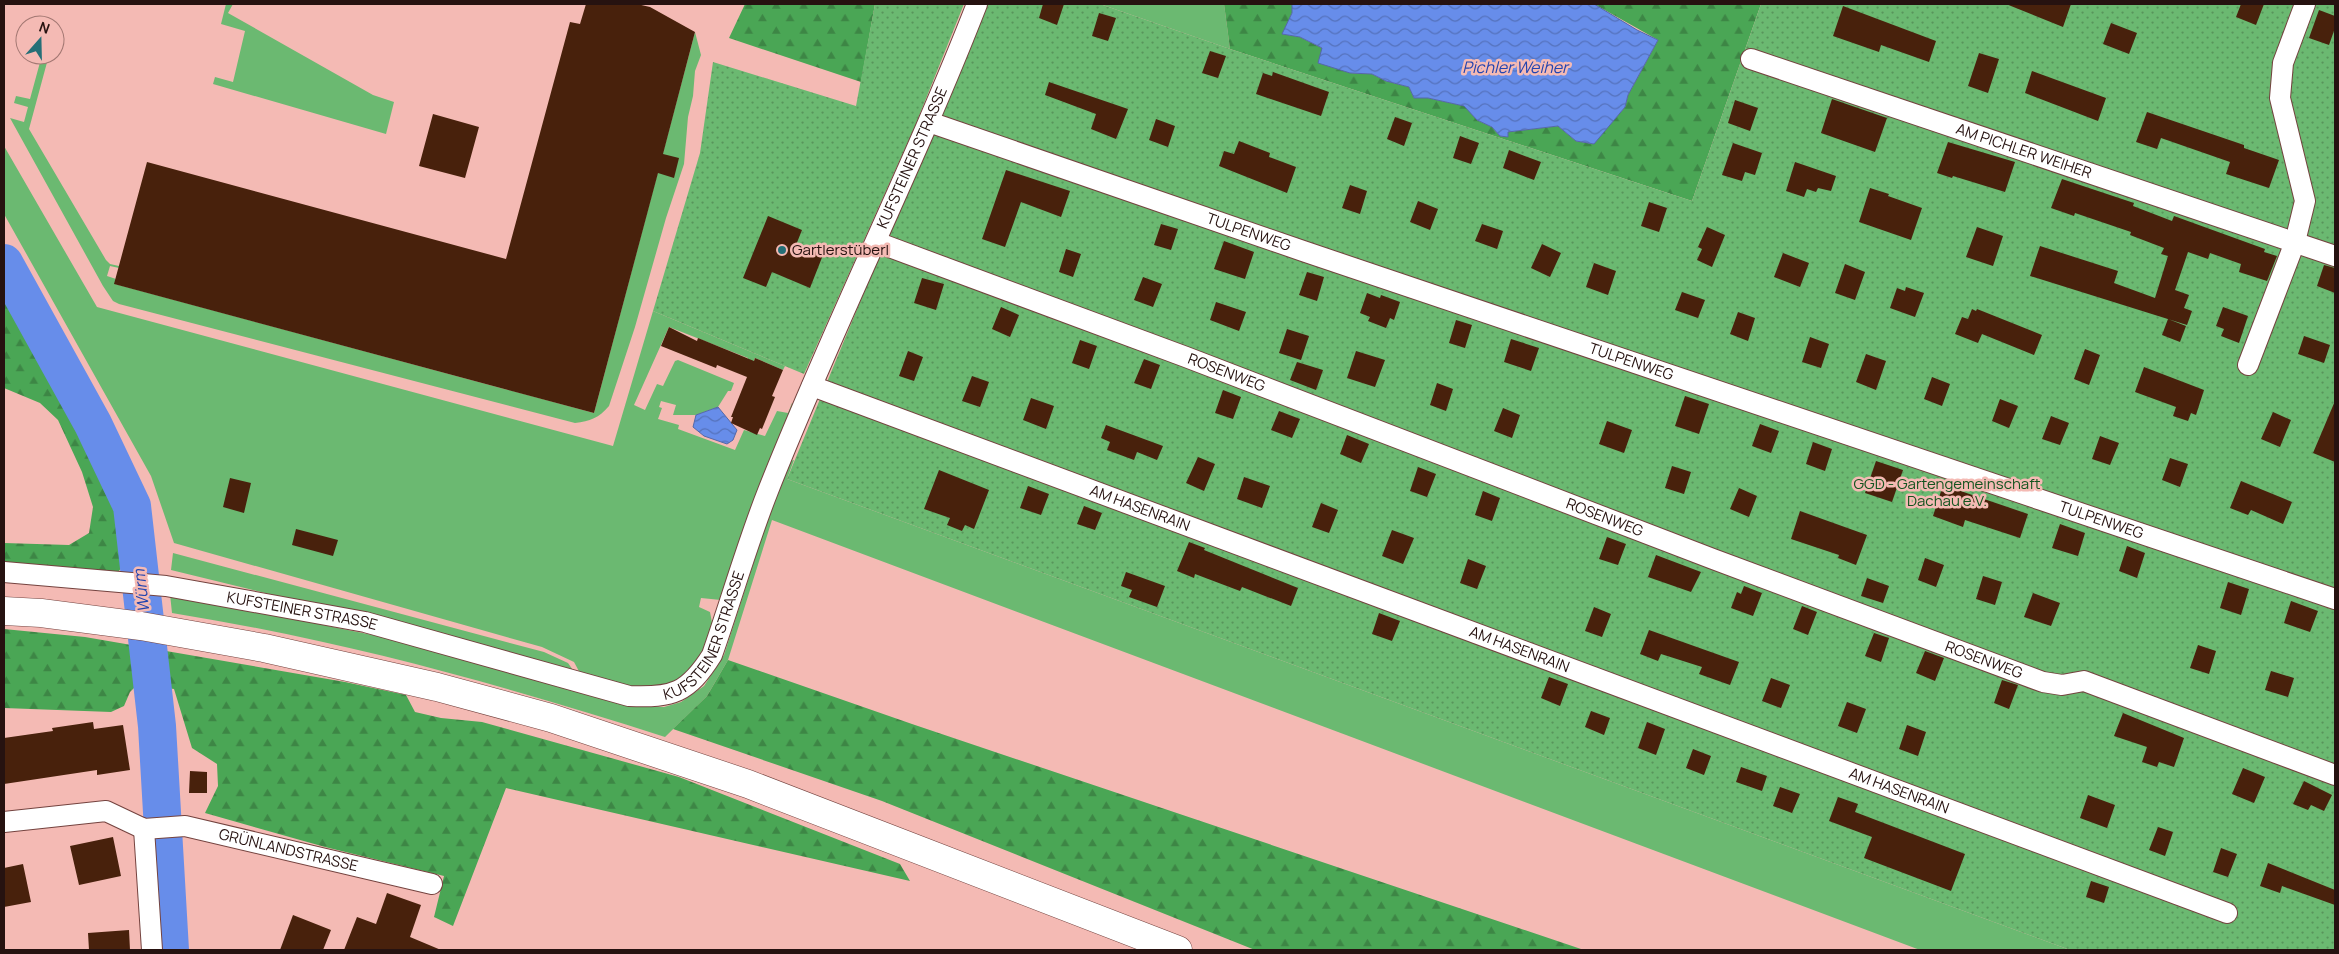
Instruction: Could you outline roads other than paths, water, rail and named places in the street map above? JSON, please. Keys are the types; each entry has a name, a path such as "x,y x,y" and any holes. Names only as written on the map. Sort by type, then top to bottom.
{"highway":[{"path":"4,611 41,613 174,630 437,686 551,718 748,784 1178,950"}],"street":[{"name":"KUFSTEINER STRASSE","path":"4,572 139,582 366,622 629,696 656,697 686,687 699,676 712,655 768,492 812,386 929,122 977,4"},
{"path":"2248,365 2295,242 2304,200 2280,98 2283,63 2305,4"},
{"name":"AM PICHLER WEIHER","path":"1751,59 2335,256"},
{"name":"TULPENWEG","path":"929,122 1303,252 2335,599"},
{"name":"ROSENWEG","path":"876,242 1186,356 1713,559 2043,682 2062,685 2084,681 2335,775"},
{"name":"AM HASENRAIN","path":"812,386 2227,913"},
{"path":"4,822 106,811 144,829 152,950"},
{"name":"GRÜNLANDSTRASSE","path":"144,829 177,826 194,828 432,884"}],"water":[{"name":"Pichler Weiher","path":"1292,4 1594,4 1637,30 1658,40 1628,95 1625,107 1594,144 1576,141 1558,126 1508,132 1508,137 1500,136 1492,127 1477,120 1464,106 1428,98 1414,98 1409,87 1386,81 1372,74 1350,73 1318,63 1322,48 1300,37 1282,34 1292,13"},
{"path":"718,407 737,430 733,440 727,444 704,436 693,427 696,415"}],"waterway":[{"name":"Würm","path":"4,263 93,424 132,506 157,726 170,950"}],"place":[{"name":"Gartlerstüberl","path":"782,250"}],"park label":[{"name":"GGD - Gartengemeinschaft Dachau e.V.","path":"1947,492"}]}
